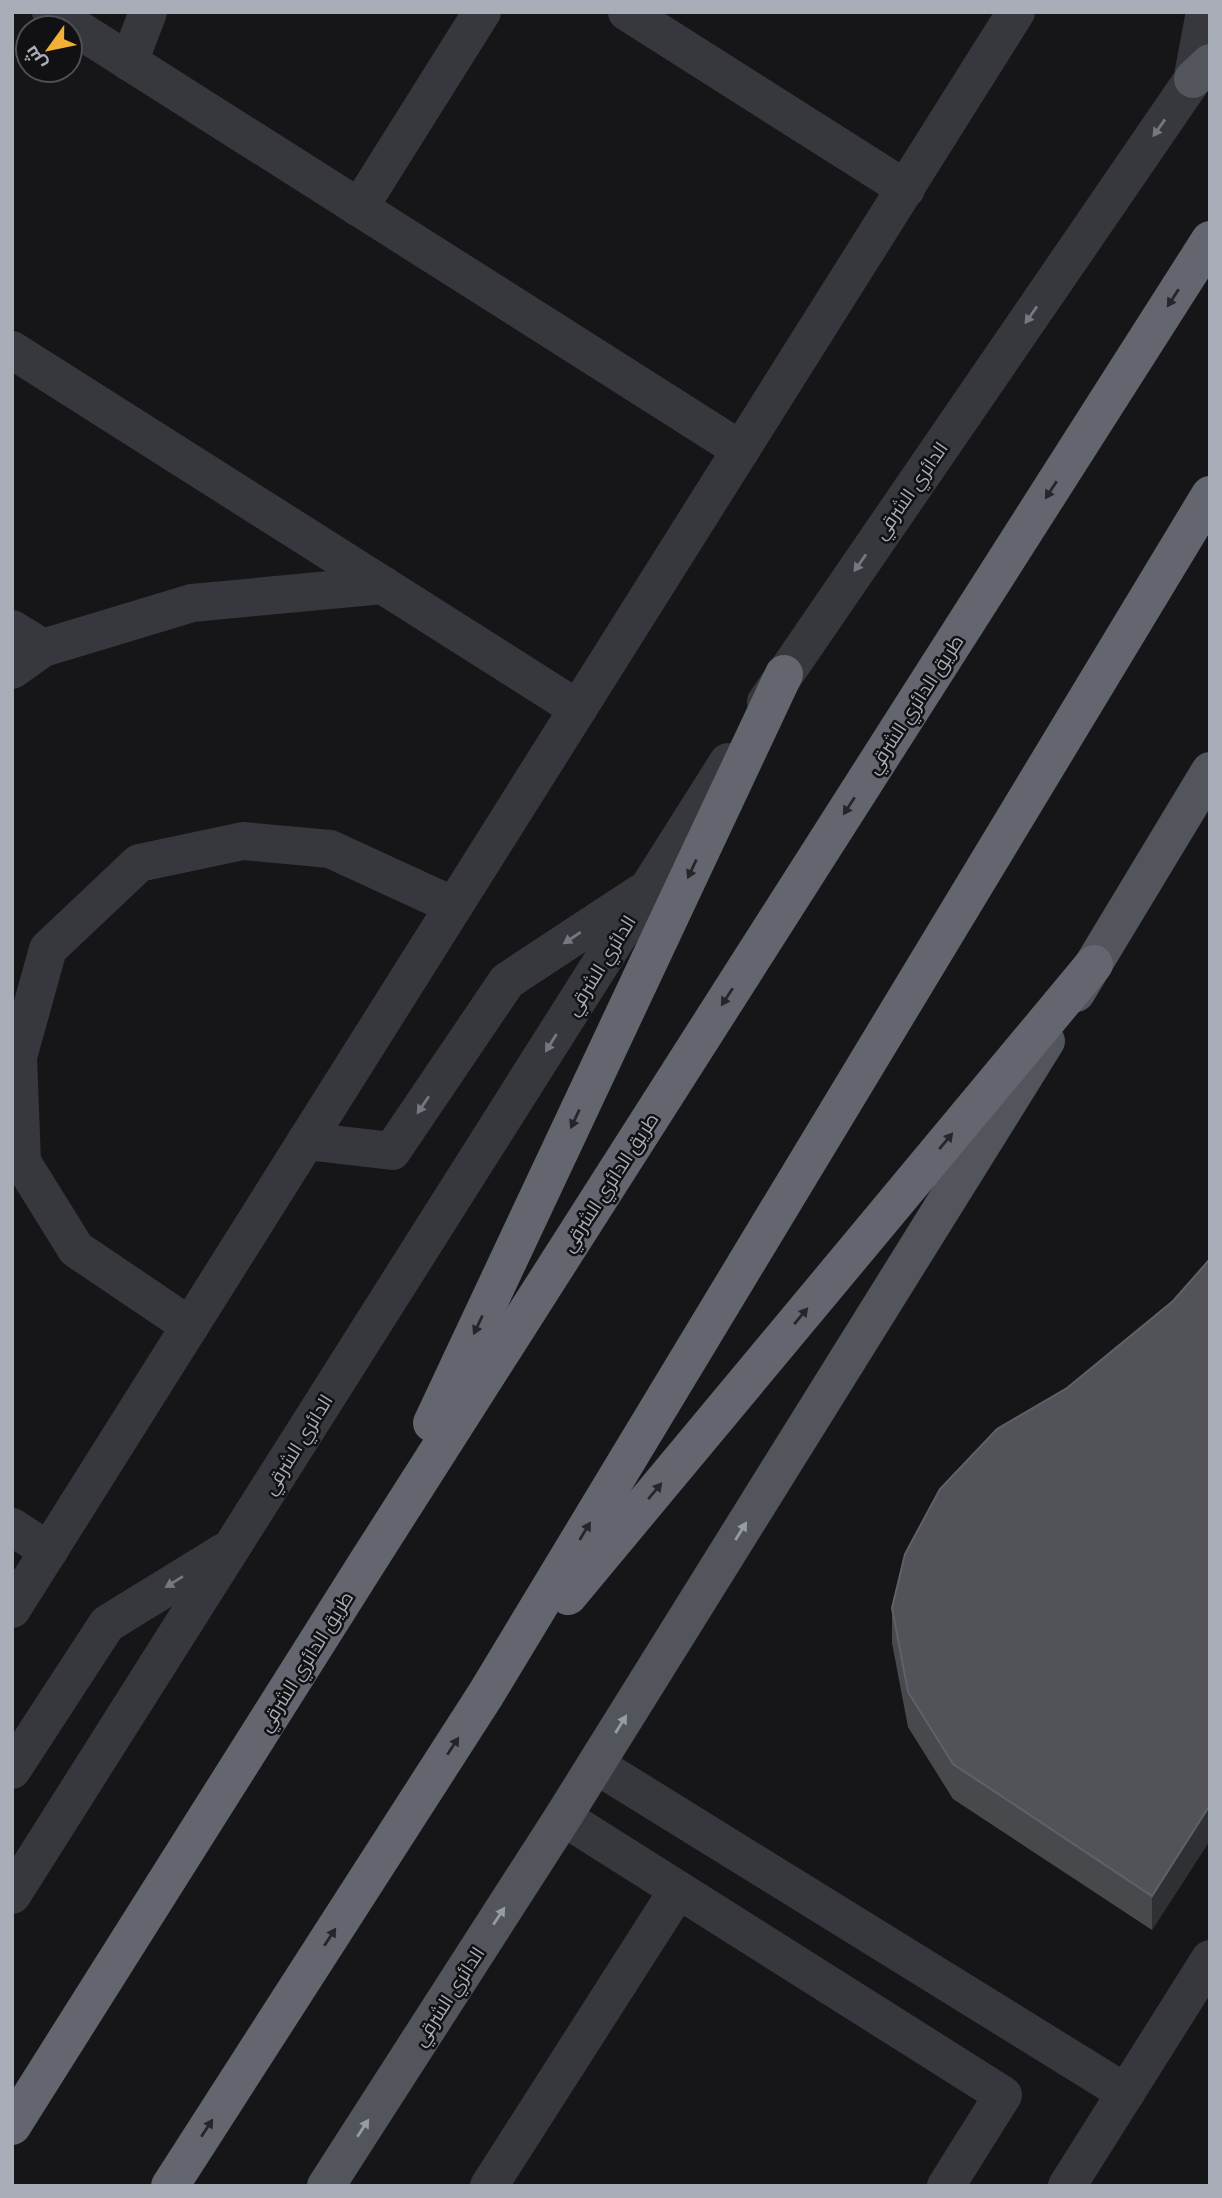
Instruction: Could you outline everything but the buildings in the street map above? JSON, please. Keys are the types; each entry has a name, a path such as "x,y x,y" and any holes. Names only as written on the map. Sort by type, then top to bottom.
{"highway":[{"name":"طريق الدائري الشرقي","path":"12,2126 365,1566 1210,240"},
{"path":"170,2186 486,1694 1210,495"},
{"path":"365,1566 784,674"},
{"path":"486,1694 1094,964"}],"main road":[{"name":"الدائري الشرقي","path":"326,2186 596,1765 1094,964 1210,771"}],"street":[{"path":"51,12 741,450"},
{"path":"129,62 148,12"},
{"path":"359,208 482,12"},
{"path":"627,12 906,189"},
{"path":"12,1609 1016,12"},
{"path":"1204,64 1205,12"},
{"name":"الدائري الشرقي","path":"12,1895 784,674 1204,64"},
{"path":"12,350 578,709"},
{"path":"22,649 192,603 383,585"},
{"path":"190,1326 76,1249 22,1162 18,1057 48,949 139,863 243,841 330,849 454,906"},
{"path":"306,1141 392,1151 507,981 650,887"},
{"path":"12,1527 49,1550"},
{"path":"16,1757 107,1624 232,1547"},
{"path":"596,1765 1126,2092"},
{"path":"563,1817 1003,2095 946,2186"},
{"path":"489,2186 678,1890"},
{"path":"1067,2186 1210,1959"}]}
